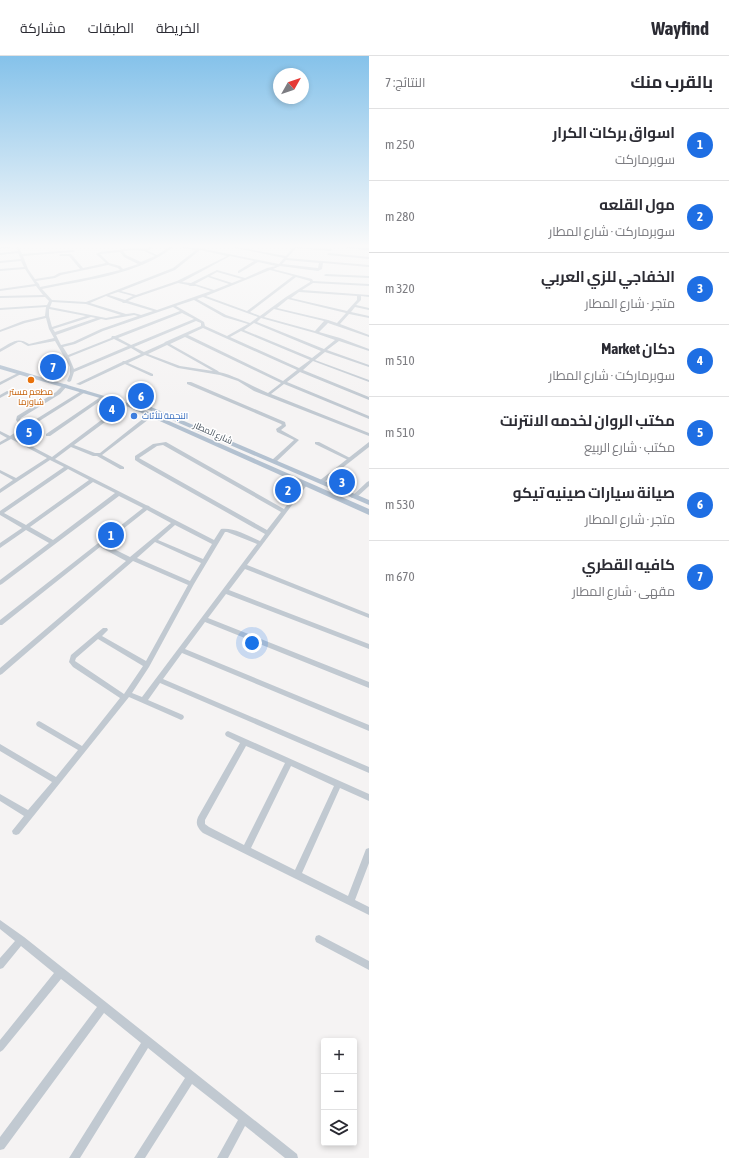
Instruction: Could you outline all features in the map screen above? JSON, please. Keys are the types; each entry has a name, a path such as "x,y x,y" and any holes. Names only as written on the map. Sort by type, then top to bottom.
{"main road":[{"name":"شارع المطار","path":"4,367 67,383 85,391 126,404 151,415 183,425"},
{"name":"شارع المطار","path":"4,367 21,373 78,384 140,404 305,484 369,512"},
{"name":"شارع المطار","path":"197,432 274,461 369,503"}],"street":[{"path":"47,298 50,302"},
{"path":"86,302 96,298"},
{"path":"114,298 158,311"},
{"path":"124,302 132,298"},
{"path":"209,298 247,313 316,332 369,350"},
{"path":"247,313 266,298"},
{"path":"226,338 244,329 285,298"},
{"path":"288,298 369,317"},
{"path":"337,325 349,313 359,298"},
{"path":"61,346 102,330 194,299 225,316 244,329 312,360 369,381"},
{"path":"50,302 86,302 127,315 142,316"},
{"path":"25,429 18,420 19,417 58,393 67,383 72,371 68,356 56,339 47,317 50,302"},
{"path":"174,306 204,323 203,327"},
{"path":"354,306 369,309"},
{"path":"0,308 48,307 109,319 127,315"},
{"path":"274,308 327,321 369,336"},
{"path":"68,356 183,311"},
{"path":"51,329 92,316"},
{"path":"225,316 252,323 369,366"},
{"path":"0,331 24,322 47,317"},
{"path":"54,334 102,318"},
{"path":"72,371 197,319"},
{"path":"316,332 327,321"},
{"path":"90,322 96,322 108,328"},
{"path":"78,384 143,353 203,327 369,399"},
{"path":"102,330 143,353 186,370 220,374 239,380 269,394 369,435"},
{"path":"184,335 283,382 369,418"},
{"path":"0,351 17,341 22,341 28,345 56,339"},
{"path":"269,394 325,351 338,339"},
{"path":"166,343 220,374"},
{"path":"124,362 152,375"},
{"path":"0,384 21,373"},
{"path":"189,383 283,423 284,426 278,429 279,431 297,440 274,461"},
{"path":"0,444 85,391"},
{"path":"0,397 9,392"},
{"path":"48,435 104,396"},
{"path":"0,491 71,445 126,404"},
{"path":"98,455 151,415"},
{"path":"0,432 215,543"},
{"path":"316,443 350,459"},
{"path":"268,533 143,463 137,459 137,457 155,446 164,444 284,511"},
{"path":"321,482 369,444"},
{"path":"71,445 98,455 122,468"},
{"path":"53,543 0,513 67,467"},
{"path":"0,471 16,480"},
{"path":"0,546 92,480"},
{"path":"143,701 305,484"},
{"path":"354,497 369,484"},
{"path":"0,583 119,493"},
{"path":"0,623 99,544 147,508"},
{"path":"0,672 176,522"},
{"path":"16,831 127,696 147,665 190,584 225,529 260,543"},
{"path":"154,540 204,562"},
{"path":"99,544 190,584"},
{"path":"243,566 369,616"},
{"path":"225,591 369,647"},
{"path":"204,619 369,685"},
{"path":"105,630 73,657 72,662 127,696 181,717"},
{"path":"98,636 147,665"},
{"path":"181,650 369,728"},
{"path":"159,680 369,770"},
{"path":"39,724 83,750"},
{"path":"228,734 244,743 369,798"},
{"path":"244,743 201,820 201,826 206,830 369,911"},
{"path":"0,747 57,781"},
{"path":"246,850 289,762"},
{"path":"297,875 338,785"},
{"path":"0,797 29,815"},
{"path":"350,902 369,852"},
{"path":"0,924 293,1158"},
{"path":"319,939 369,966"},
{"path":"0,964 21,940"},
{"path":"0,1047 60,973"},
{"path":"0,1145 103,1006"},
{"path":"74,1158 147,1042"},
{"path":"139,1158 191,1077"},
{"path":"222,1158 244,1119"}],"place":[{"name":"كافيه القطري","path":"53,367"},
{"name":"مطعم مستر شاورما","path":"31,380"},
{"name":"صيانة سيارات صينيه تيكو","path":"141,396"},
{"name":"دكان Market","path":"112,409"},
{"name":"النجمة للأثاث","path":"134,416"},
{"name":"مكتب الروان لخدمه الانترنت","path":"29,432"},
{"name":"الخفاجي للزي العربي","path":"342,482"},
{"name":"مول القلعه","path":"288,490"},
{"name":"اسواق بركات الكرار","path":"111,535"}]}
